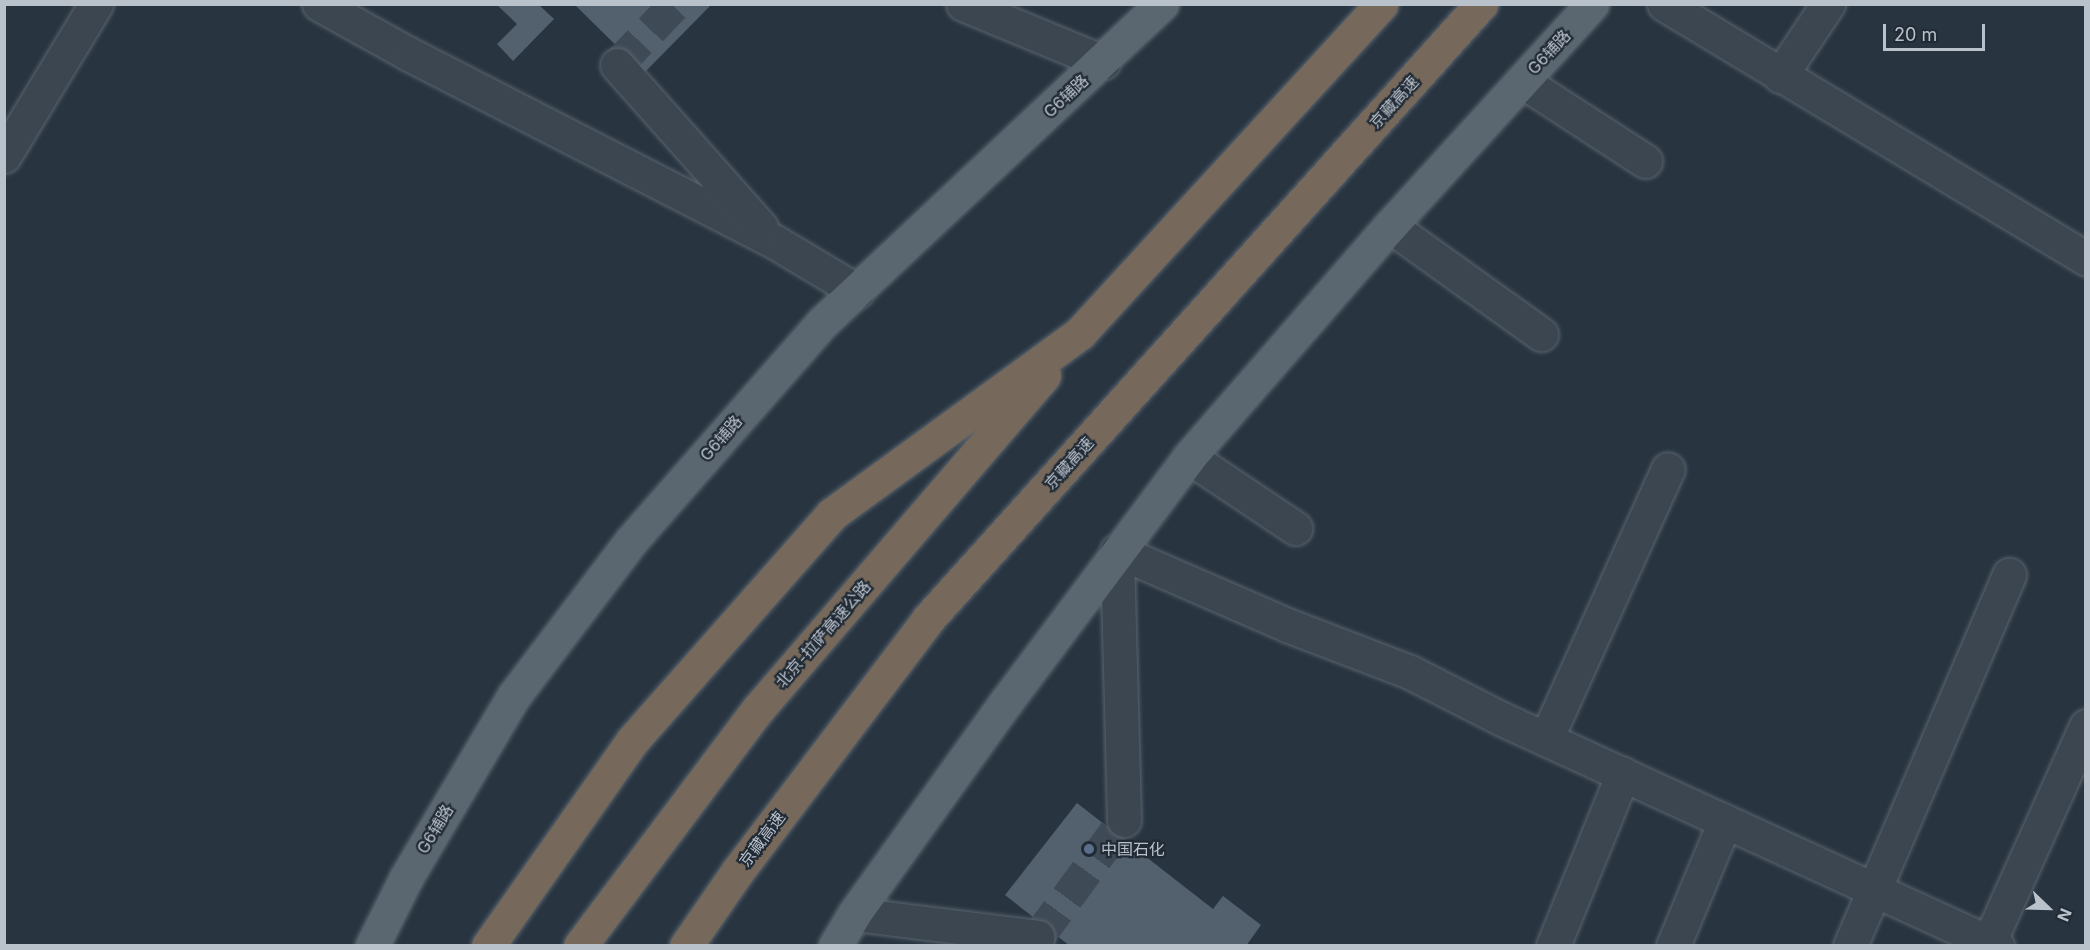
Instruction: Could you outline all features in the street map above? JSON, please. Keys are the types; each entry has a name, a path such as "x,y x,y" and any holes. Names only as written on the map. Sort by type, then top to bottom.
{"highway":[{"path":"488,945 632,741 832,514 1080,333 1382,4"},
{"name":"京藏高速","path":"686,945 737,872 929,618 1481,4"},
{"name":"北京-拉萨高速公路","path":"580,945 759,708 1080,333"}],"main road":[{"name":"G6辅路","path":"372,945 406,878 513,697 631,541 823,322 1162,4"},
{"name":"G6辅路","path":"835,945 854,914 1189,457 1390,226 1592,4"}],"street":[{"path":"4,156 96,4"},
{"path":"319,4 420,59 775,242 857,291"},
{"path":"963,4 1102,62"},
{"path":"1664,4 2085,259"},
{"path":"1780,76 1828,4"},
{"path":"617,65 775,242"},
{"path":"1522,81 1645,161"},
{"path":"1390,226 1541,334"},
{"path":"1189,457 1295,528"},
{"path":"1546,739 1668,469"},
{"path":"1124,820 1118,551 1287,625 1410,672 1546,739 1993,944 2085,726"},
{"path":"1850,945 2009,575"},
{"path":"1553,945 1623,774"},
{"path":"1672,945 1725,821"},
{"path":"854,914 1038,937"}],"building":[{"path":"574,4 712,4 644,73"},
{"path":"497,5 539,5 554,19 513,61 497,44 517,24"},
{"name":"中国石化","path":"1077,803 1213,909 1223,896 1261,925 1246,946 1070,946 1005,895"}],"tunnel":[{"path":"617,65 675,4"},
{"path":"1038,937 1124,820"}],"place":[{"name":"中国石化","path":"1089,849"}]}
